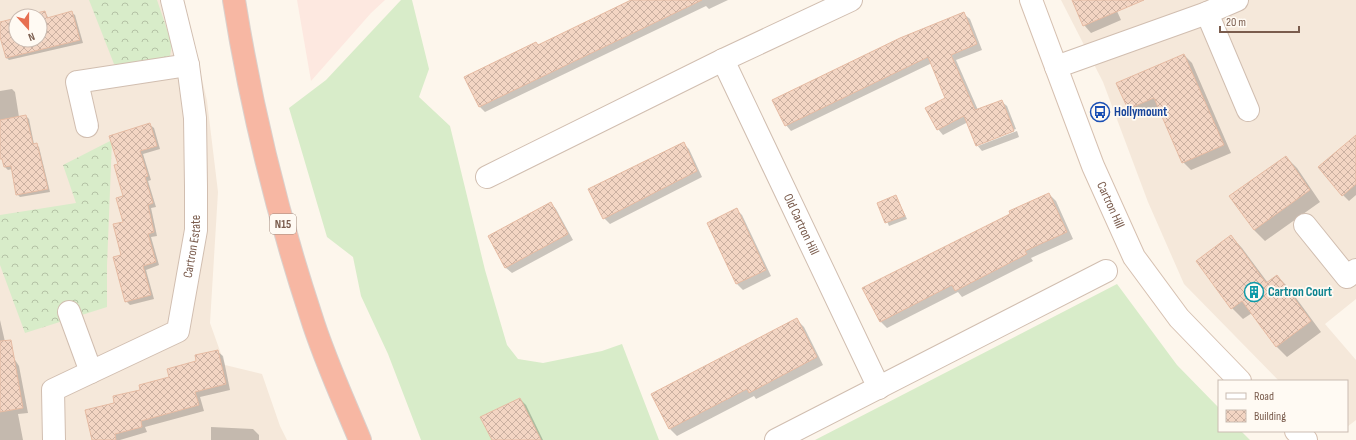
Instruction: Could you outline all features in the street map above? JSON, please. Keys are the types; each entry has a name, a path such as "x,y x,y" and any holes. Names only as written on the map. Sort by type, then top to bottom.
{"highway":[{"name":"N15","path":"234,0 243,59 276,198 311,317 360,440"}],"street":[{"name":"Cartron Estate","path":"54,440 53,390 178,331 196,230 195,118 188,65 172,0"},
{"path":"487,177 723,60 851,0"},
{"name":"Cartron Hill","path":"1031,0 1093,166 1134,257 1178,318 1239,380"},
{"path":"1056,67 1207,13 1237,0"},
{"path":"1207,13 1248,110"},
{"name":"Old Cartron Hill","path":"723,60 879,388"},
{"path":"87,126 77,82 188,65"},
{"path":"1305,225 1347,277 1356,270"},
{"path":"776,440 1106,271"},
{"path":"69,312 91,372"},
{"path":"1297,432 1306,440"}],"shaded area":[{"path":"0,0 184,0 207,101 218,192 210,323 225,365 262,374 280,426 287,440 0,440"},
{"path":"297,0 385,0 371,13 311,81"},
{"path":"1061,0 1356,0 1356,299 1325,324 1356,360 1356,420 1348,426 1348,380 1278,380 1184,284 1148,202 1103,82"}],"green space":[{"path":"89,0 157,0 172,44 170,56 164,60 150,63 114,64"},
{"path":"401,0 412,0 429,69 419,97 450,126 485,270 507,345 518,359 543,363 602,351 622,344 659,440 421,440 388,354 361,296 353,257 327,237 289,108 326,80"},
{"path":"112,140 107,266 107,307 25,333 0,265 0,215 76,203 63,165"},
{"path":"1117,284 1177,365 1218,407 1218,432 1242,432 1250,440 815,440"}],"building":[{"path":"631,0 702,0 479,107 464,77 536,42 538,45"},
{"path":"1072,0 1144,0 1083,26"},
{"path":"72,11 80,40 48,48 48,18"},
{"path":"964,12 977,44 951,55 975,110 1002,100 1014,131 976,146 964,116 937,130 925,108 945,98 928,57 785,126 772,100 900,38"},
{"path":"8,20 8,48 47,48 6,58 0,37 0,22"},
{"path":"1184,54 1224,145 1182,163 1154,98 1128,109 1116,83"},
{"path":"26,115 33,144 37,143 48,189 16,195 11,166 4,167 2,159 0,159 0,120"},
{"path":"150,123 157,146 140,151 148,176 145,177 153,203 148,205 154,232 148,234 156,262 143,266 151,295 125,302 113,257 121,255 113,224 123,222 116,198 123,196 114,165 118,164 109,136"},
{"path":"1356,135 1356,184 1342,196 1318,167"},
{"path":"684,142 697,171 603,219 588,189"},
{"path":"1286,156 1310,190 1254,230 1229,196"},
{"path":"1049,193 1067,232 1025,251 1027,254 955,291 952,285 880,322 862,288 1010,214 1009,211"},
{"path":"896,195 905,216 885,223 877,203"},
{"path":"551,202 568,234 505,268 488,236"},
{"path":"737,208 766,270 736,284 707,223"},
{"name":"Cartron Court","path":"1231,235 1266,283 1277,275 1311,321 1276,347 1242,301 1231,309 1196,261"},
{"path":"797,318 817,357 749,393 747,389 669,429 651,394"},
{"path":"11,340 23,408 0,412 0,341"},
{"path":"218,350 226,384 195,392 199,405 141,421 142,427 115,434 116,440 92,440 85,410 114,403 113,396 140,390 139,385 169,377 167,369 196,361 195,355"},
{"path":"520,398 541,440 492,440 480,417"}],"place":[{"name":"Hollymount","path":"1100,112"},
{"name":"Cartron Court","path":"1254,292"}]}
